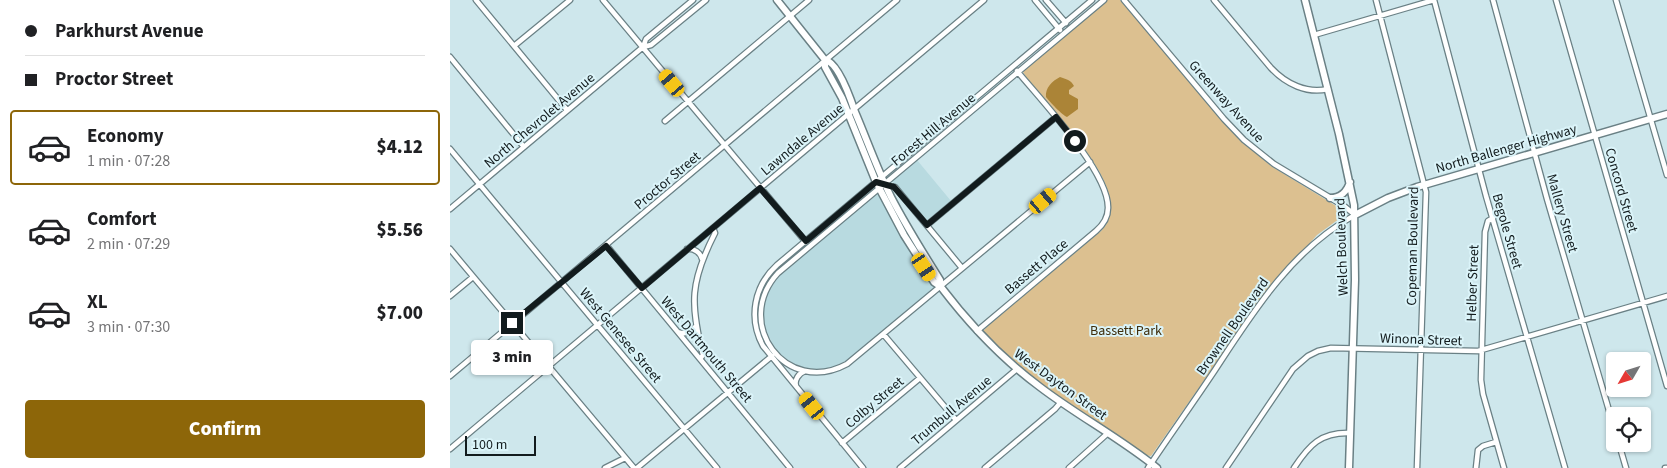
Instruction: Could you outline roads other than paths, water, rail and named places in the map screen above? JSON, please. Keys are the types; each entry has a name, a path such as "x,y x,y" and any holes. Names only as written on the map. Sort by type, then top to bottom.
{"main road":[{"name":"West Dayton Street","path":"777,0 825,60 834,66 854,109 881,183"},
{"name":"Welch Boulevard","path":"1305,0 1350,181 1354,215 1355,280 1349,468"},
{"name":"West Dayton Street","path":"825,60 826,68 881,183 934,282 941,286 977,330 1017,369 1061,402 1108,433 1149,466 1157,468"},
{"name":"North Ballenger Highway","path":"1354,215 1395,195 1425,184 1667,114"},
{"path":"1330,198 1342,195 1348,189 1350,181"}],"street":[{"path":"476,0 568,110"},
{"path":"514,46 570,0"},
{"path":"602,0 810,246"},
{"name":"North Chevrolet Avenue","path":"450,209 642,47 646,39 693,0"},
{"name":"North Chevrolet Avenue","path":"642,47 651,45 706,0"},
{"path":"665,122 810,0"},
{"name":"Proctor Street","path":"450,376 897,0"},
{"name":"Lawndale Avenue","path":"450,449 984,0"},
{"path":"1035,0 1063,34"},
{"path":"1046,0 1070,28"},
{"name":"Forest Hill Avenue","path":"773,355 762,324 761,312 764,294 778,273 834,226 906,157 1092,0"},
{"name":"Forest Hill Avenue","path":"773,355 762,346 756,328 754,313 762,283 771,271 830,221 911,162 1104,0"},
{"name":"Greenway Avenue","path":"1124,0 1239,136 1268,160 1354,215"},
{"path":"1214,0 1281,78 1308,90 1328,89"},
{"name":"Copeman Boulevard","path":"1376,0 1425,184 1427,198 1417,468"},
{"path":"1314,35 1434,0"},
{"name":"Begole Street","path":"1434,0 1479,168 1565,468"},
{"name":"Mallery Street","path":"1493,0 1608,407"},
{"name":"Concord Street","path":"1556,0 1667,386"},
{"path":"1616,0 1667,174"},
{"path":"450,57 524,147"},
{"path":"773,355 788,365 805,371 823,372 840,368 884,335 1090,162 1079,145 1013,66"},
{"path":"927,225 1056,117"},
{"path":"948,122 952,127"},
{"name":"West Genesee Street","path":"450,149 717,468"},
{"path":"906,157 911,162"},
{"name":"Bassett Place","path":"977,330 1096,231 1105,221 1108,206 1106,195 1090,162"},
{"path":"881,183 894,187 962,268"},
{"name":"Brownell Boulevard","path":"1149,466 1272,288 1315,243 1354,215"},
{"name":"Helber Street","path":"1493,218 1488,221 1485,232 1481,387 1504,468"},
{"path":"830,221 834,226"},
{"path":"700,359 703,354 696,326 694,296 702,259 714,233 713,228"},
{"name":"West Dartmouth Street","path":"606,246 790,468"},
{"path":"450,249 635,468 773,355"},
{"path":"687,249 697,252 702,259"},
{"path":"450,296 473,277"},
{"name":"Winona Street","path":"1226,468 1298,364 1308,356 1324,349 1481,351 1667,296"},
{"path":"678,332 687,333 696,326"},
{"path":"884,335 956,420"},
{"path":"773,355 796,388 863,468"},
{"name":"Trumbull Avenue","path":"900,468 1017,369"},
{"path":"796,388 796,380 805,371"},
{"name":"Colby Street","path":"842,443 920,378"},
{"path":"985,468 1061,402"},
{"path":"1069,468 1108,433"},
{"path":"1294,468 1307,449 1319,439 1334,434 1350,433"},
{"path":"1476,468 1478,450 1483,446 1496,442"},
{"path":"1621,452 1626,468"},
{"path":"605,468 625,458"}],"park label":[{"name":"Bassett Park","path":"1126,330"}]}
